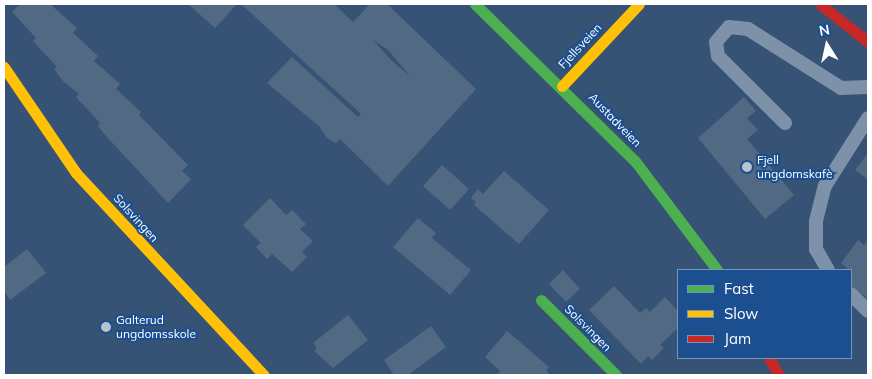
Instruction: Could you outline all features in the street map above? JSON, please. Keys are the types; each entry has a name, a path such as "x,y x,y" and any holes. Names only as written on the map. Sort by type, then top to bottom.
{"street":[{"name":"Austadveien","path":"476,4 562,86 635,161 716,269"},
{"name":"Fjellsveien","path":"562,86 639,4"},
{"path":"820,4 868,42"},
{"name":"Solsvingen","path":"4,67 76,173 264,375"},
{"name":"Solsvingen","path":"541,300 616,375"},
{"path":"771,359 779,375"}],"lane":[{"path":"785,123 718,56 716,42 729,27 748,29 840,88 868,87"},
{"path":"827,269 816,249 816,221 825,186 868,118"},
{"path":"852,295 868,311"}],"building":[{"path":"20,4 50,4 77,28 73,33 98,56 94,61 120,84 116,89 141,112 139,115 188,165 182,171 191,179 168,203 107,137 98,126 100,123 76,97 79,94 63,81 54,69 57,67 33,41 36,38 12,12"},
{"path":"188,4 237,4 215,28"},
{"path":"241,4 334,4 353,22 370,4 387,4 476,89 388,186 340,139 336,143 327,138 319,126 267,83 292,57 358,117 361,114","holes":["373,40 388,50 410,76 393,62"]},
{"name":"Fjell ungdomskafè","path":"744,97 756,111 747,118 758,130 747,139 794,195 765,219 698,138"},
{"path":"868,153 868,180 855,170"},
{"path":"442,165 469,189 450,210 423,186"},
{"path":"504,171 549,210 519,244 474,205 476,202 471,198 478,189 483,194"},
{"path":"270,198 286,215 292,210 306,224 300,229 313,241 302,252 307,257 292,272 272,254 267,259 256,247 261,243 243,225"},
{"path":"418,218 436,233 432,238 471,270 450,295 393,247"},
{"path":"858,240 864,245 868,240 868,299 852,286 852,269 846,269 841,263"},
{"path":"27,249 46,273 10,300 4,291 4,267"},
{"path":"563,270 580,289 566,302 549,284"},
{"path":"614,286 640,313 646,308 650,312 665,297 677,310 677,329 660,345 664,348 652,360 648,356 641,364 589,310"},
{"path":"348,315 368,340 333,368 314,351 317,348 313,343"},
{"path":"431,326 446,347 408,375 394,375 384,360"},
{"path":"507,331 549,367 546,370 550,375 496,375 500,371 485,357"}],"traffic: fast":[{"path":"475,4 635,161 716,269"},
{"path":"541,300 616,375"}],"traffic: slow":[{"path":"562,86 639,4"},
{"path":"4,67 76,173 264,375"}],"traffic: jam":[{"path":"820,4 868,42"},
{"path":"770,359 779,375"}],"place":[{"name":"Fjell ungdomskafè","path":"747,167"},
{"name":"Galterud ungdomsskole","path":"106,327"}]}
